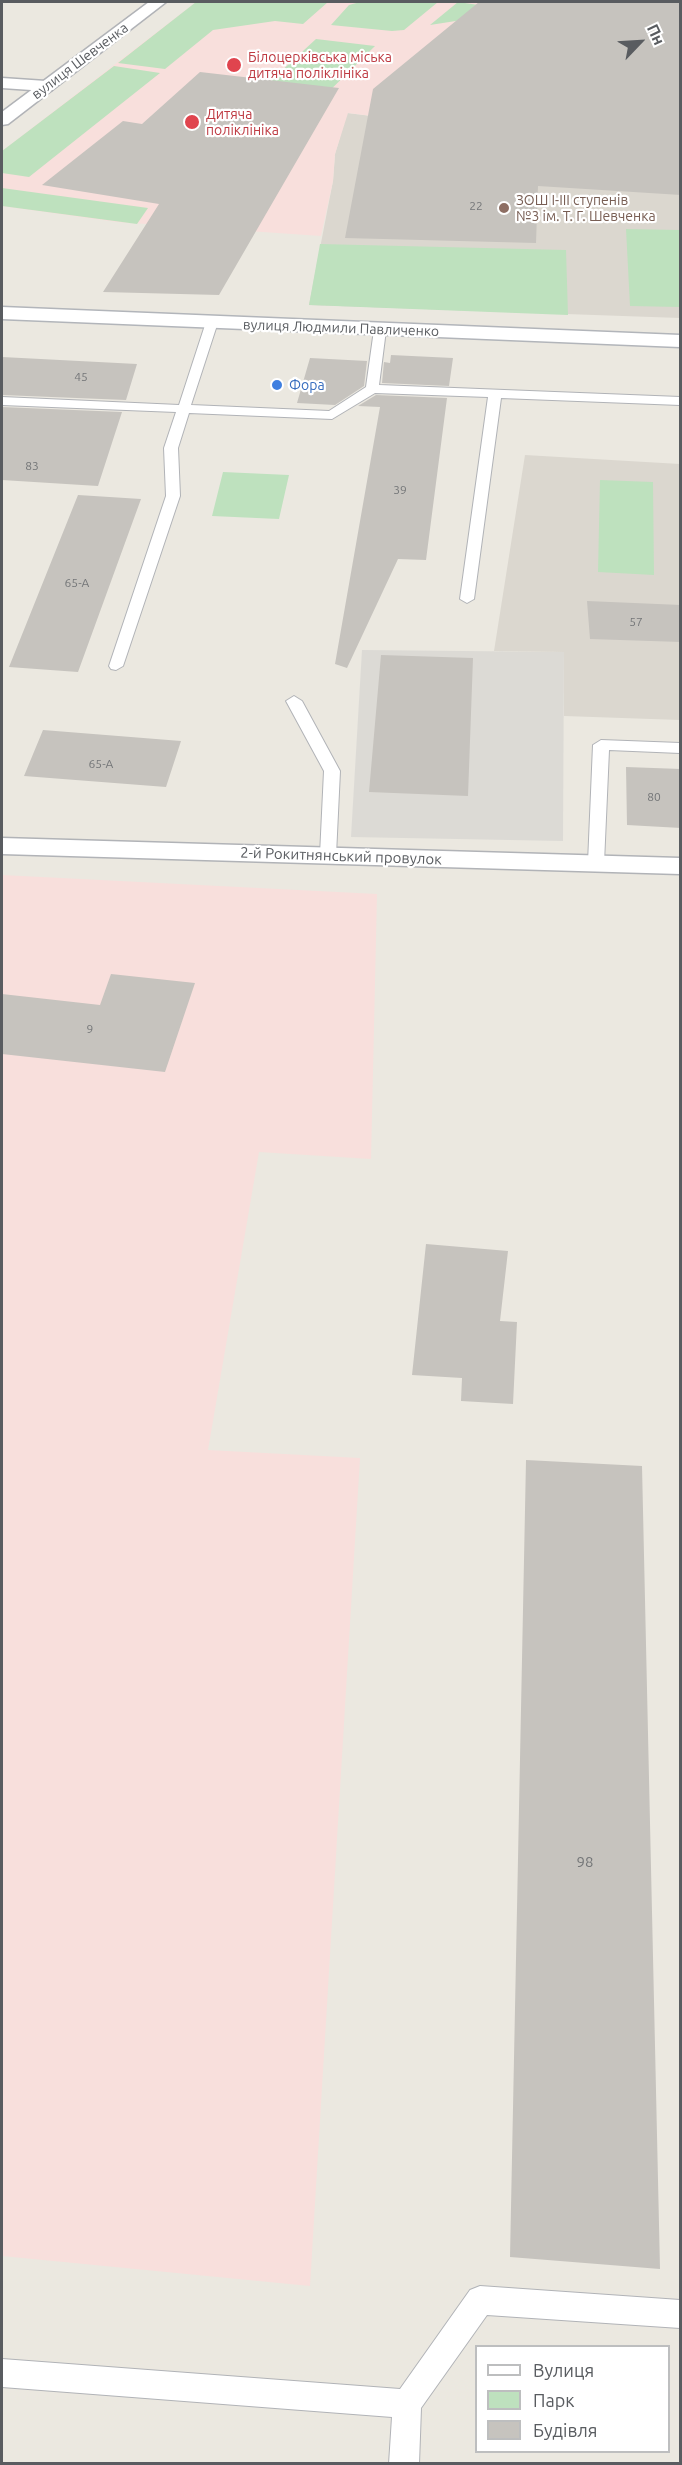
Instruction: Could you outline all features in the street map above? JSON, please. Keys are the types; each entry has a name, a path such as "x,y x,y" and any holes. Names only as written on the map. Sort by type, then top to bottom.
{"street":[{"name":"вулиця Шевченка","path":"2,120 158,2"},
{"path":"2,83 46,86"},
{"name":"вулиця Людмили Павличенко","path":"2,312 380,330 681,341"},
{"name":"2-й Рокитнянський провулок","path":"2,846 681,866"}],"lane":[{"path":"116,666 173,496 171,448 212,322"},
{"path":"372,388 380,330"},
{"path":"2,401 332,416 372,388 681,401"},
{"path":"467,599 495,393"},
{"path":"294,701 332,771 328,855"},
{"path":"596,863 601,746 681,748"},
{"path":"404,2463 407,2404 480,2300 681,2314"},
{"path":"2,2373 407,2404"}],"shaded area":[{"name":"Дитяча поліклініка","path":"196,2 680,2 680,146 485,130 348,113 335,154 333,181 321,236 117,222 2,206 2,151"},
{"name":"ЗОШ І-ІІІ ступенів №3 ім. Т. Г. Шевченка","path":"347,113 485,130 680,146 680,318 309,305 333,181 335,154"},
{"path":"525,455 680,464 680,720 564,716 564,652 494,651"},
{"path":"362,650 564,652 563,841 351,837"},
{"path":"2,875 377,894 371,1159 259,1152 208,1450 360,1458 310,2286 2,2256"}],"green space":[{"path":"196,2 328,2 303,24 275,21 213,30 165,69 118,63"},
{"path":"360,2 438,2 404,30 392,31 331,25 349,5"},
{"path":"458,2 520,11 430,25"},
{"path":"316,39 375,46 313,107 251,99"},
{"path":"114,66 160,73 29,177 2,173 2,151"},
{"path":"2,188 148,208 137,224 2,206"},
{"path":"626,229 680,230 680,307 630,306"},
{"path":"320,244 566,250 568,315 309,305"},
{"path":"223,472 289,475 279,519 212,516"},
{"path":"600,480 653,482 654,575 598,572"}],"building":[{"path":"479,2 681,2 681,195 538,186 536,243 345,238 373,89"},
{"path":"200,72 339,88 219,295 103,292 159,204 42,185 123,121 142,124"},
{"path":"391,355 453,358 449,386 382,383 384,362 390,363"},
{"path":"2,357 137,364 126,400 2,395"},
{"path":"310,358 367,361 364,386 335,405 297,403"},
{"path":"376,395 447,398 426,560 398,559 347,668 335,664 380,407 358,406"},
{"path":"2,407 122,412 98,486 2,480"},
{"path":"78,495 141,499 78,672 9,667"},
{"path":"587,601 681,605 681,642 590,639"},
{"path":"381,655 473,658 468,796 369,792"},
{"path":"43,730 181,741 166,787 24,776"},
{"path":"626,767 681,769 681,828 627,825"},
{"path":"111,974 195,983 165,1072 2,1054 2,994 100,1005"},
{"path":"426,1244 508,1251 500,1321 517,1322 513,1404 461,1401 462,1378 412,1375"},
{"path":"526,1460 642,1466 660,2269 510,2257"}],"place":[{"name":"Білоцерківська міська дитяча поліклініка","path":"234,65"},
{"name":"Дитяча поліклініка","path":"192,122"},
{"name":"ЗОШ І-ІІІ ступенів №3 ім. Т. Г. Шевченка","path":"504,208"},
{"name":"Фора","path":"277,385"}]}
